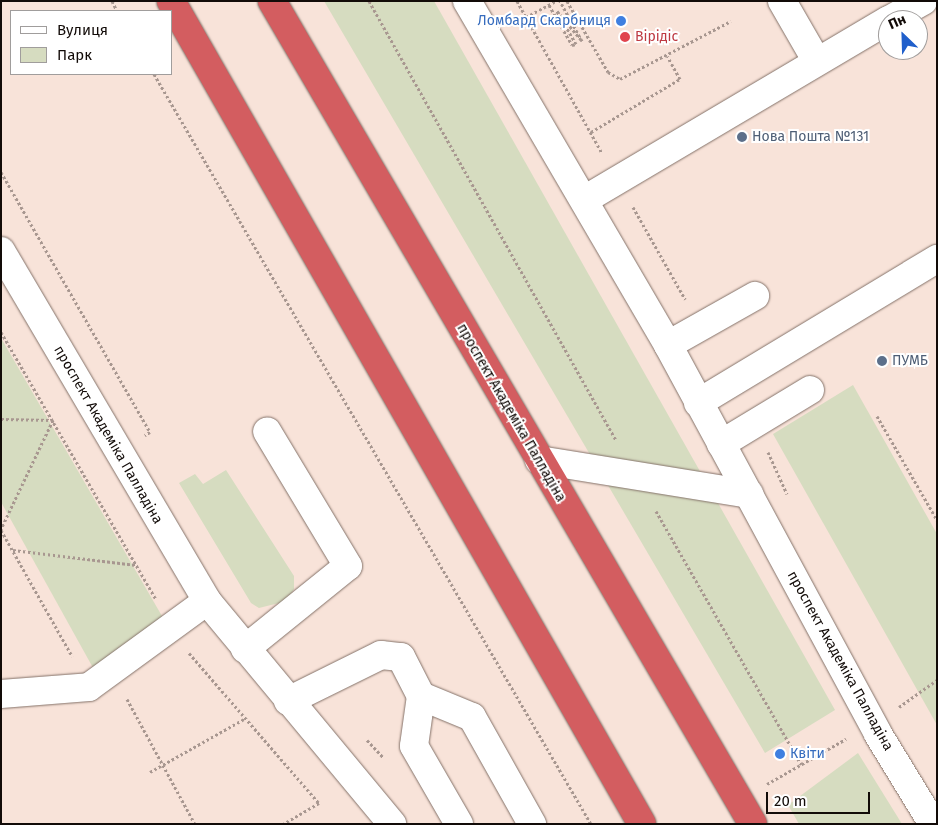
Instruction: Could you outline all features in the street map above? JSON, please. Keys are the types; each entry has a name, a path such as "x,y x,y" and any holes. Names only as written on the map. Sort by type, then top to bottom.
{"highway":[{"path":"171,1 642,824"},
{"name":"проспект Академіка Палладіна","path":"272,1 752,824"}],"street":[{"name":"проспект Академіка Палладіна","path":"467,1 668,345 878,734 934,824"},
{"path":"782,1 816,60"},
{"path":"906,10 923,1"},
{"path":"584,200 816,60 878,26"},
{"name":"проспект Академіка Палладіна","path":"1,251 207,601 244,649 392,824"},
{"path":"698,403 937,259"},
{"path":"668,345 755,296"},
{"path":"721,444 810,390"},
{"path":"244,649 348,566 267,431"},
{"path":"539,460 749,494"},
{"path":"1,694 89,687 207,601"},
{"path":"288,701 381,655 401,657 421,696 414,746 459,824"},
{"path":"421,696 472,717 532,824"}],"path":[{"path":"369,1 801,764"},
{"path":"526,17 556,1"},
{"path":"549,5 572,46 576,44 557,11 582,41 560,1"},
{"path":"567,1 615,76 632,76 731,21"},
{"path":"591,132 680,79 667,56"},
{"path":"155,75 591,824"},
{"path":"1,172 150,432 142,437"},
{"path":"1,332 195,663 319,803 284,824"},
{"path":"877,416 937,520"},
{"path":"1,418 53,420"},
{"path":"53,420 1,530 89,687"},
{"path":"1,541 6,539"},
{"path":"13,550 136,565"},
{"path":"111,671 195,824"},
{"path":"898,707 937,680"},
{"path":"150,772 244,719"},
{"path":"360,733 385,759"}],"green space":[{"path":"324,1 434,1 835,710 765,753"},
{"path":"1,338 166,623 97,675 1,502"},
{"path":"853,385 937,534 937,725 773,434"},
{"path":"226,470 294,576 294,589 287,601 259,608 251,603 179,483 195,474 203,484"},
{"path":"858,753 902,824 799,824 788,805"}],"place":[{"name":"Ломбард Скарбниця","path":"621,21"},
{"name":"Вірідіс","path":"625,37"},
{"name":"Нова Пошта №131","path":"742,137"},
{"name":"ПУМБ","path":"882,361"},
{"name":"Квіти","path":"780,754"}]}
